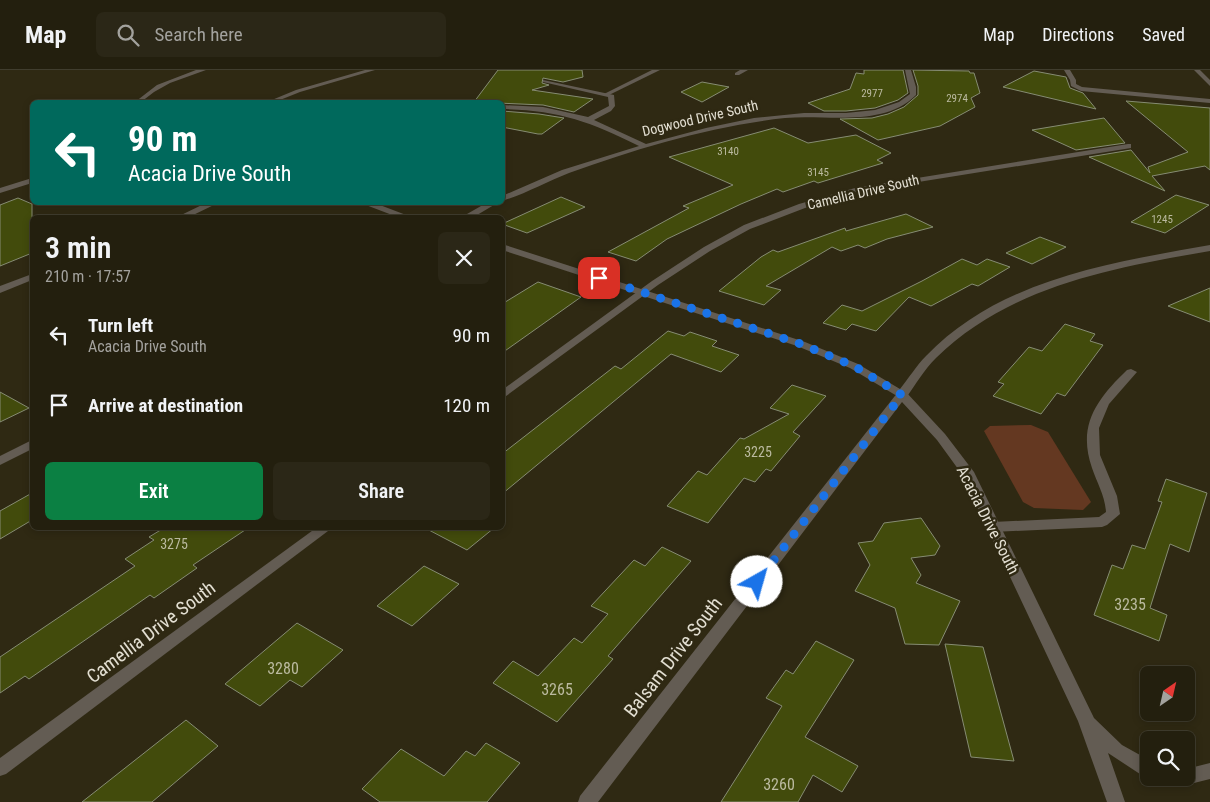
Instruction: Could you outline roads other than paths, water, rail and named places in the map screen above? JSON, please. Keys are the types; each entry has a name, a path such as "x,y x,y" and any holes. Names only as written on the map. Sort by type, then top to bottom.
{"street":[{"path":"140,100 150,91 164,84 203,70"},
{"path":"274,100 372,70"},
{"path":"607,94 657,70"},
{"path":"737,74 745,70"},
{"name":"Dogwood Drive South","path":"505,198 574,168 716,127 783,116 856,114 884,110 906,101 913,95 913,87 908,70"},
{"path":"1066,70 1073,80 1073,85 1081,89 1210,100"},
{"path":"1197,70 1210,84"},
{"path":"545,81 612,96 610,99 612,106 609,110 590,119"},
{"path":"505,107 546,109 590,119 645,146"},
{"name":"Camellia Drive South","path":"505,394 643,292 706,249 747,227 802,206 856,190 1128,146"},
{"path":"0,191 30,181"},
{"path":"186,215 209,205"},
{"path":"371,205 401,215"},
{"path":"470,215 489,205"},
{"name":"Acacia Drive South","path":"505,248 801,344 854,366 902,395 941,437 967,472 1087,721 1116,802"},
{"name":"Balsam Drive South","path":"587,802 932,356 958,333 993,310 1039,288 1095,269 1210,248"},
{"path":"0,290 30,278"},
{"path":"993,527 1102,522 1113,514 1112,498 1098,468 1091,444 1093,424 1109,393 1131,372"},
{"path":"0,461 30,445"},
{"name":"Camellia Drive South","path":"0,768 323,530"},
{"path":"1087,721 1116,750 1140,765"},
{"path":"1195,775 1210,771"}]}
